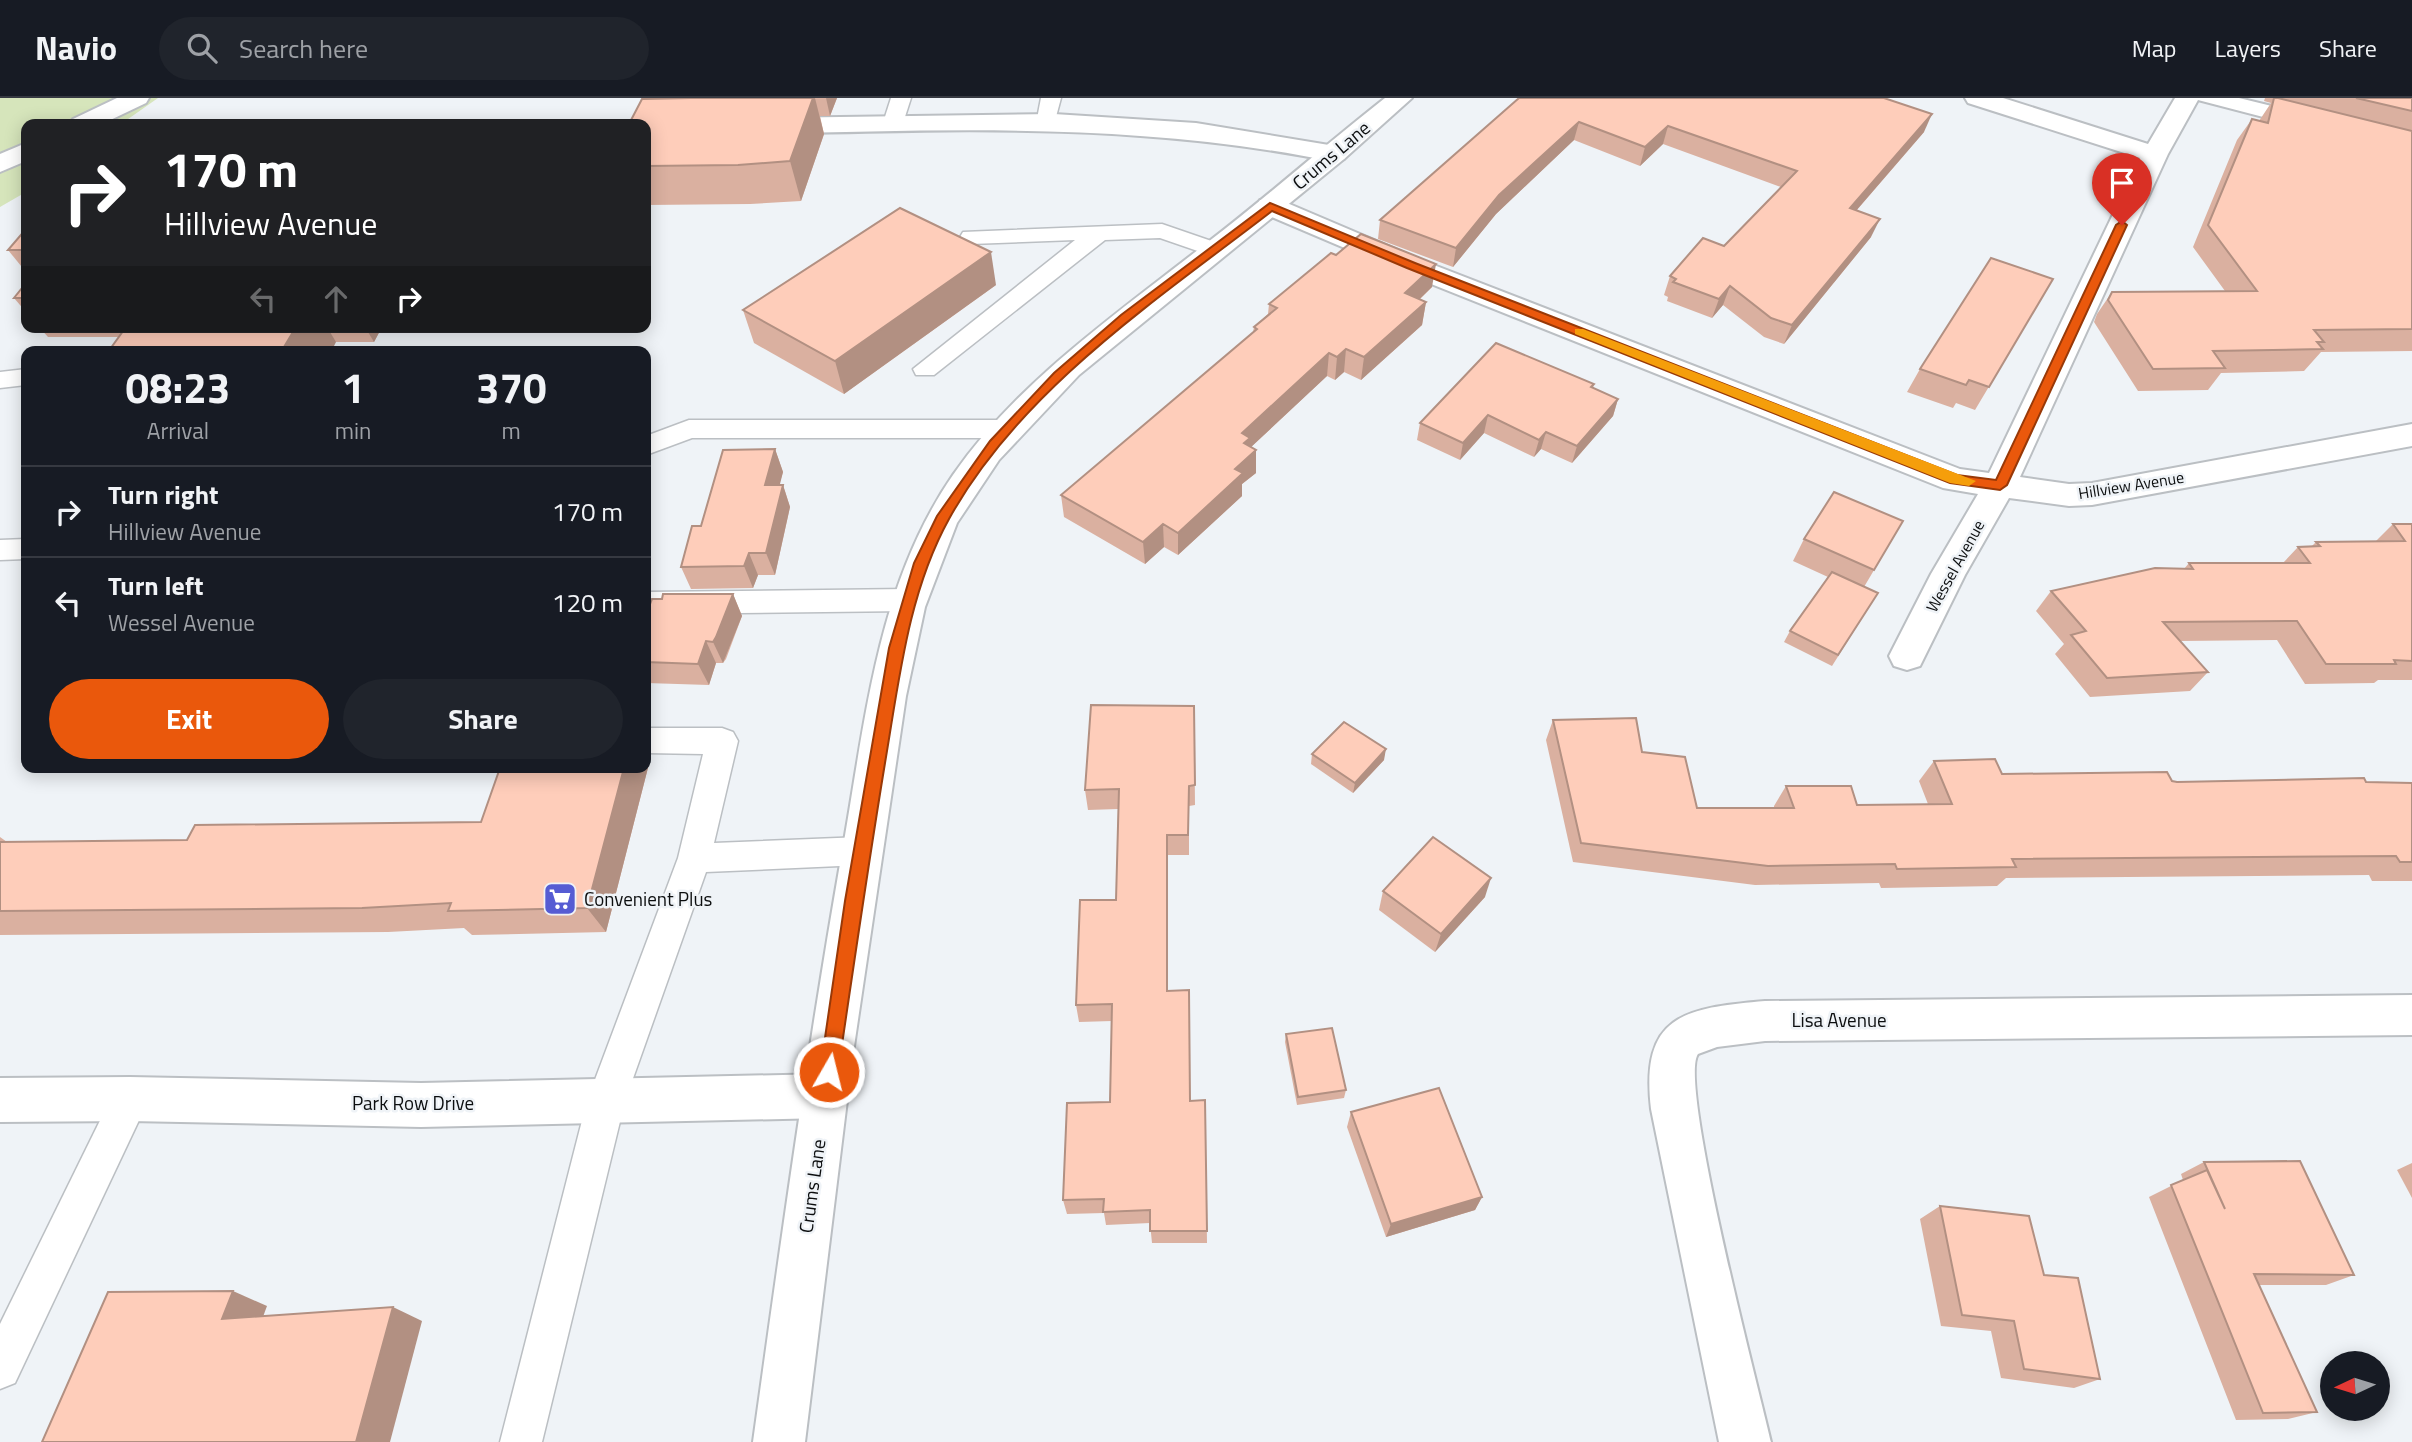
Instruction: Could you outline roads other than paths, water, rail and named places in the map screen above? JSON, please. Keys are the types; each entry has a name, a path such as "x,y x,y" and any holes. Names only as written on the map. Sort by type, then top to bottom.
{"street":[{"path":"93,119 137,98"},
{"name":"Crums Lane","path":"779,1442 825,1096 862,851 897,648 908,600 944,516 964,483 1009,429 1059,376 1126,317 1215,250 1400,98"},
{"path":"1977,98 2155,154"},
{"name":"Wessel Avenue","path":"1907,656 1948,574 2000,485 2155,154 2187,98"},
{"path":"2209,98 2412,148"},
{"path":"742,127 893,123 1162,127 1279,141 1335,154"},
{"path":"0,163 21,153"},
{"name":"Hillview Avenue","path":"1270,206 1411,266 1955,480 2069,495 2092,495 2412,435"},
{"name":"Lisa Avenue","path":"1745,1442 1677,1129 1671,1082 1676,1046 1689,1034 1765,1021 2412,1016"},
{"name":"Park Row Drive","path":"0,1100 130,1099 421,1105 825,1096"}],"lane":[{"path":"893,123 901,98"},
{"path":"1046,124 1051,98"},
{"path":"971,237 1162,231 1215,250"},
{"path":"925,369 1099,233"},
{"path":"0,380 21,378"},
{"path":"651,444 689,429"},
{"path":"651,431 1009,429"},
{"path":"0,550 21,549"},
{"path":"651,603 908,600"},
{"path":"521,1442 606,1101 694,858 722,741 651,741"},
{"path":"694,858 862,851"},
{"path":"0,1368 130,1099"}],"place":[{"name":"Convenient Plus","path":"560,899"}]}
